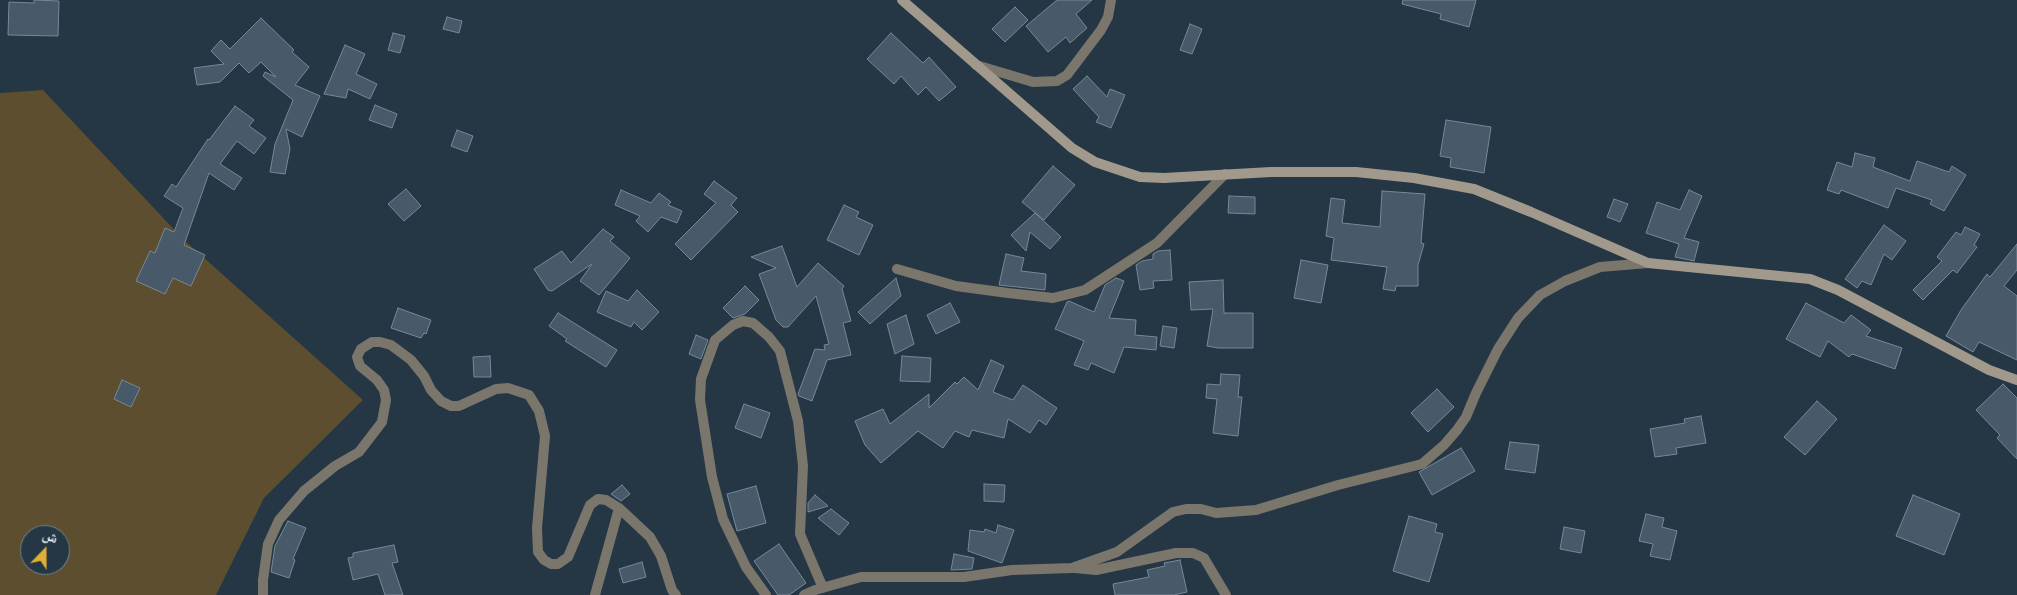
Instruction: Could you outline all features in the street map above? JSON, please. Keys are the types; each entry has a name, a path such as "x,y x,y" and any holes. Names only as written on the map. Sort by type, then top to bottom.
{"street":[{"path":"902,0 1054,133 1072,148 1095,162 1140,177 1164,178 1225,174 1356,172 1445,183 1474,189 1648,263"},
{"path":"976,64 1033,82 1057,82 1067,75 1108,18 1111,0"},
{"path":"897,269 956,286 1008,293 1053,298 1085,290 1157,243 1225,174"},
{"path":"1072,568 1117,552 1173,512 1186,509 1200,509 1216,513 1256,510 1330,487 1422,464 1444,445 1462,424 1498,349 1518,318 1540,295 1565,281 1600,267 1648,263 1810,279 1838,290 1989,370 2017,380"},
{"path":"766,595 746,568 723,519 712,477 700,400 701,379 715,340 733,325 743,321 752,322 769,337 780,351 788,377 798,421 803,466 800,534 823,588"},
{"path":"264,595 263,580 268,544 279,520 304,491 335,466 359,452 382,422 386,400 384,390 377,380 360,366 357,357 360,349 372,342 391,345 411,360 424,376 431,390 442,401 451,406 459,406 496,389 508,388 529,395 539,411 545,436 537,528 538,552 544,560 551,564 558,564 568,556 590,505 598,499 606,500 619,508 650,537 661,556 672,590 676,595"},
{"path":"595,595 619,508"},
{"path":"804,595 861,577 964,577 1012,570 1072,568 1096,570 1176,553 1193,553 1204,558 1226,595"}],"shaded area":[{"path":"43,90 183,239 363,400 264,498 216,595 0,595 0,93"}],"building":[{"path":"34,0 59,1 58,36 8,35 9,2 34,3"},
{"path":"1057,0 1092,0 1076,14 1087,28 1070,43 1066,37 1048,52 1026,26"},
{"path":"1403,0 1476,0 1469,27 1440,19 1441,14 1402,4"},
{"path":"1015,7 1028,20 1005,42 992,29"},
{"path":"447,17 462,21 459,33 443,29"},
{"path":"261,18 294,50 292,52 309,67 295,85 320,96 302,137 286,129 290,149 285,174 270,172 275,144 293,100 263,76 265,72 276,77 261,62 249,73 239,63 220,82 197,85 194,68 224,64 211,51 221,40 230,49"},
{"path":"1190,24 1202,29 1192,54 1180,50"},
{"path":"393,33 405,36 400,53 388,50"},
{"path":"891,33 923,63 929,57 956,87 939,101 926,87 918,95 901,76 894,84 867,59"},
{"path":"345,45 365,54 356,74 377,84 370,99 348,89 346,98 324,94"},
{"path":"1087,76 1107,97 1110,89 1125,95 1111,128 1096,122 1099,117 1073,89"},
{"path":"375,105 397,114 392,128 369,120"},
{"path":"235,106 254,120 249,126 266,138 254,154 237,141 220,164 242,178 234,190 209,173 184,245 205,255 191,286 173,278 165,294 136,281 150,251 155,253 165,228 174,232 183,208 164,196 172,184 176,187 208,139"},
{"path":"1446,120 1491,127 1484,173 1450,167 1451,158 1440,156"},
{"path":"457,130 473,136 467,152 451,146"},
{"path":"1855,153 1875,158 1873,167 1910,181 1917,161 1949,172 1952,166 1966,175 1944,211 1930,204 1932,200 1896,188 1888,208 1841,190 1839,194 1827,190 1837,162 1852,167"},
{"path":"1053,166 1075,185 1044,220 1022,202"},
{"path":"714,181 737,198 731,205 738,212 691,260 675,244 716,203 704,194"},
{"path":"406,189 421,206 404,221 388,204"},
{"path":"621,190 651,203 659,193 671,202 668,205 682,211 677,223 661,217 648,232 636,221 640,216 615,205"},
{"path":"1689,190 1702,196 1684,238 1699,242 1694,261 1675,257 1679,244 1646,233 1657,202 1680,210"},
{"path":"1382,191 1425,194 1421,243 1424,244 1418,265 1418,286 1396,286 1395,291 1383,289 1387,267 1331,260 1334,238 1326,236 1331,198 1345,200 1342,223 1380,227"},
{"path":"1229,196 1255,197 1255,214 1228,213"},
{"path":"1614,199 1628,204 1620,222 1607,217"},
{"path":"844,205 859,212 856,217 873,225 859,255 827,240"},
{"path":"1035,213 1061,237 1050,249 1030,232 1026,251 1011,235"},
{"path":"1884,225 1906,241 1892,260 1884,254 1871,285 1862,281 1857,288 1845,279"},
{"path":"1965,227 1980,234 1974,245 1977,247 1957,273 1953,270 1923,300 1913,290 1942,261 1937,257 1956,232 1961,235"},
{"path":"603,229 614,237 610,241 630,258 599,295 580,281 592,264 552,291 548,290 534,269 562,251 571,263"},
{"path":"2017,244 2017,270 2004,286 2017,296 2017,360 1979,342 1973,352 1946,336 1961,310 1987,274 1990,277"},
{"path":"782,246 797,287 818,263 844,286 842,289 851,321 843,323 851,355 827,360 812,401 798,394 815,349 825,350 824,345 829,344 816,296 788,327 783,327 776,320 759,274 776,268 751,257"},
{"path":"1170,250 1172,280 1153,281 1154,288 1140,290 1136,265 1142,261 1153,259 1153,254 1158,251"},
{"path":"1006,254 1024,258 1021,271 1046,274 1045,290 999,285"},
{"path":"1301,260 1328,265 1321,303 1294,298"},
{"path":"896,278 901,296 870,324 858,312"},
{"path":"1116,278 1124,281 1109,318 1136,320 1135,335 1157,337 1156,350 1124,347 1114,373 1091,363 1088,370 1074,365 1084,341 1055,329 1067,302 1069,301 1094,312 1105,285"},
{"path":"1223,280 1224,313 1253,313 1253,348 1218,348 1207,346 1213,309 1191,310 1189,282"},
{"path":"745,286 759,300 745,314 733,318 723,308"},
{"path":"637,290 659,312 642,330 634,322 631,327 597,312 606,291 628,301"},
{"path":"950,303 960,322 936,334 927,315"},
{"path":"1806,303 1844,323 1851,315 1871,330 1866,336 1902,348 1895,369 1852,354 1849,357 1828,341 1820,357 1786,339"},
{"path":"398,308 431,320 426,334 424,333 421,338 391,328"},
{"path":"558,313 617,350 606,367 565,341 567,339 549,326"},
{"path":"906,315 914,344 895,354 887,324"},
{"path":"1163,326 1177,328 1174,348 1160,346"},
{"path":"696,335 708,340 701,359 689,354"},
{"path":"490,356 491,377 474,377 473,357"},
{"path":"902,356 931,358 930,382 900,381"},
{"path":"991,360 1004,366 993,392 1013,400 1023,385 1057,408 1046,425 1039,420 1030,433 1008,419 1004,438 972,430 969,437 955,431 943,448 918,431 881,463 865,445 855,421 883,409 890,424 929,394 929,408 955,382 957,384 964,377 978,390"},
{"path":"1221,374 1240,375 1238,397 1242,397 1238,436 1213,433 1217,399 1206,398 1207,384 1220,385"},
{"path":"122,380 140,388 131,407 114,399"},
{"path":"2003,384 2017,398 2017,459 1997,438 2000,435 1976,410"},
{"path":"1437,389 1454,407 1428,432 1411,413"},
{"path":"1817,401 1837,419 1805,455 1784,437"},
{"path":"744,404 770,413 761,438 735,428"},
{"path":"1701,416 1706,443 1676,448 1677,454 1655,457 1650,429 1685,423 1684,419"},
{"path":"1510,442 1539,445 1535,473 1505,469"},
{"path":"1461,448 1475,471 1432,495 1419,472"},
{"path":"984,484 1005,485 1004,502 984,501"},
{"path":"622,485 630,494 621,501 611,494"},
{"path":"756,486 766,523 737,531 727,494"},
{"path":"815,495 828,506 808,512 808,503"},
{"path":"1913,495 1960,514 1944,555 1896,536"},
{"path":"831,509 849,523 839,535 818,518"},
{"path":"1646,514 1664,518 1662,527 1677,531 1670,560 1650,556 1653,544 1639,541"},
{"path":"1409,516 1437,524 1435,532 1443,534 1429,582 1393,571"},
{"path":"288,521 306,528 293,559 295,560 289,578 271,572 275,546"},
{"path":"998,525 1014,530 1002,563 968,551 970,530 984,532 985,529 996,533"},
{"path":"1564,527 1585,531 1581,553 1560,549"},
{"path":"779,544 806,583 789,595 778,595 754,561"},
{"path":"394,545 398,562 392,563 403,595 385,595 378,574 353,580 348,558 353,557 353,553"},
{"path":"954,554 974,558 972,569 951,570"},
{"path":"1180,560 1187,592 1174,595 1115,595 1113,584 1149,577 1147,570 1165,566 1164,563"},
{"path":"642,562 646,577 623,583 619,569"}]}
